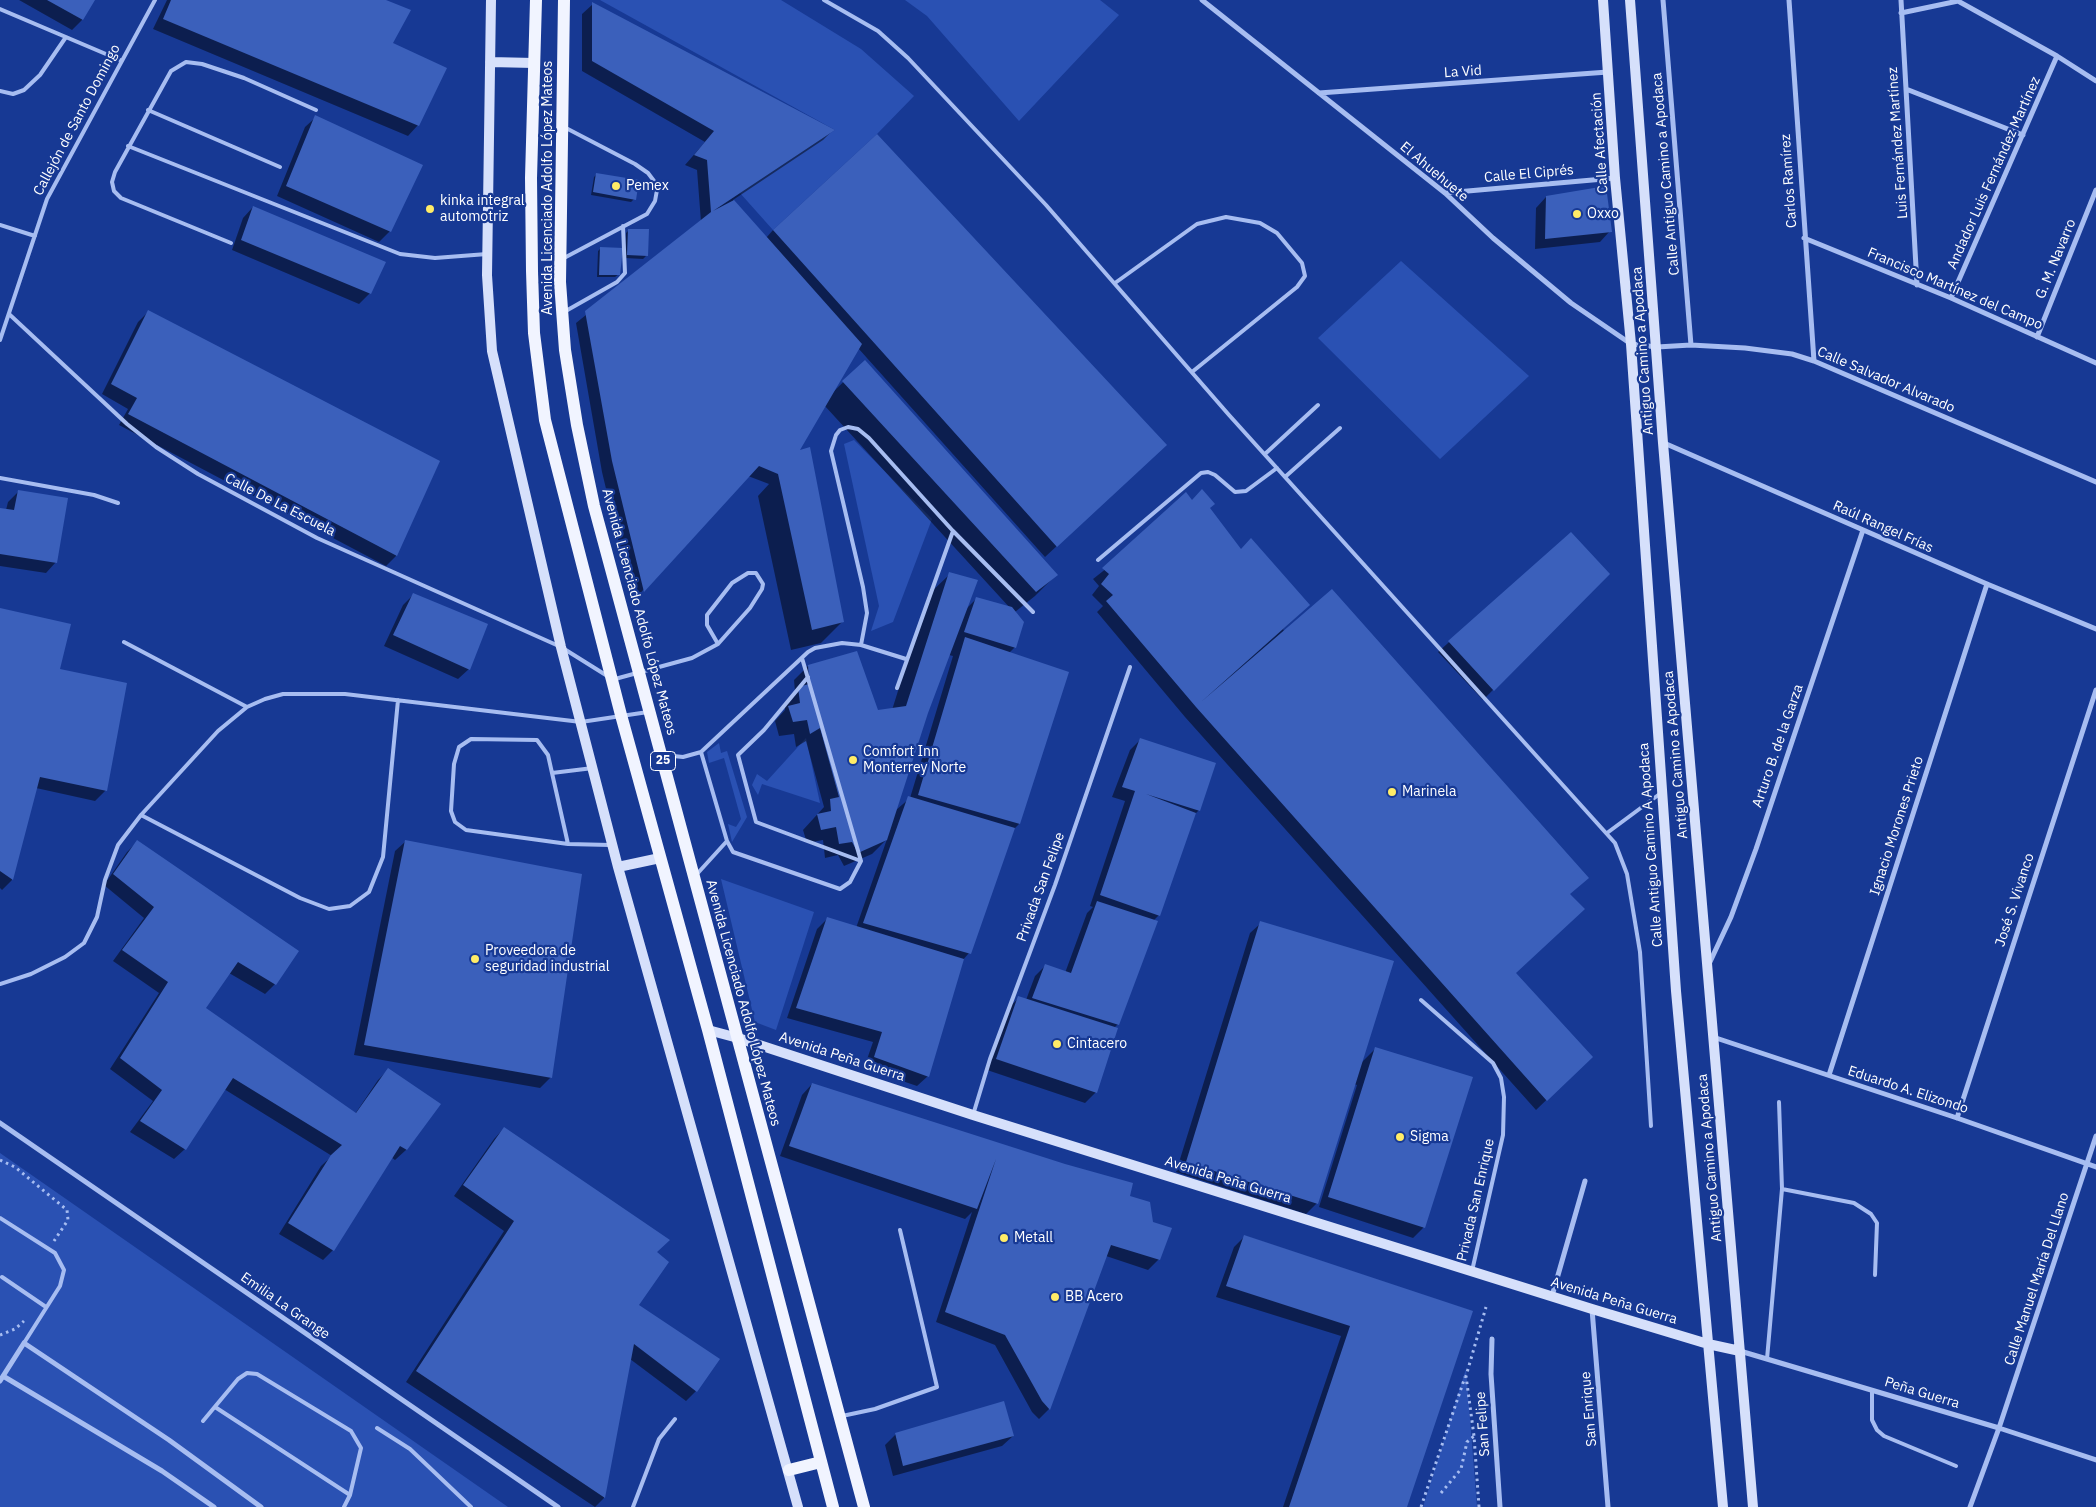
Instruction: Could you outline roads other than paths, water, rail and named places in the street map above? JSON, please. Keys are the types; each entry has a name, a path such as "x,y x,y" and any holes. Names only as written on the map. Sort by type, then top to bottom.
{"main road":[{"name":"Avenida Licenciado Adolfo López Mateos","path":"536,0 532,262 538,375 545,420 621,715 708,1030 833,1507"},
{"name":"Avenida Licenciado Adolfo López Mateos","path":"564,0 560,126 562,313 565,350 594,506 864,1507"},
{"path":"789,1470 821,1462"}],"street":[{"path":"491,0 487,254 492,352 561,647 618,867 798,1507"},
{"name":"El Ahuehuete","path":"1202,0 1445,193 1493,238 1571,303 1631,344 1657,347"},
{"name":"Calle Afectación","path":"1603,0 1615,178 1631,344"},
{"name":"Antiguo Camino a Apodaca","path":"1630,0 1663,443 1753,1507"},
{"name":"Calle Antiguo Camino a Apodaca","path":"1663,0 1691,346"},
{"name":"Carlos Ramírez","path":"1789,0 1814,361"},
{"name":"Luis Fernández Martínez","path":"1901,0 1917,285"},
{"path":"1901,13 1958,1 2057,56 2096,81"},
{"name":"Andador Luis Fernández Martínez","path":"1951,298 2057,56"},
{"path":"490,62 534,63"},
{"name":"La Vid","path":"1319,93 1609,72"},
{"path":"1906,89 2022,134"},
{"name":"Calle El Ciprés","path":"1445,193 1615,178"},
{"name":"G. M. Navarro","path":"2036,337 2096,190"},
{"name":"Francisco Martínez del Campo","path":"1804,238 1951,298 2096,363"},
{"name":"Calle Antiguo Camino A Apodaca","path":"1631,344 1676,991 1723,1507"},
{"name":"Calle Salvador Alvarado","path":"1657,347 1691,346 1777,352 1814,361 2096,481"},
{"name":"Raúl Rangel Frías","path":"1663,443 1986,584 2096,629"},
{"name":"Arturo B. de la Garza","path":"1708,967 1730,917 1756,849 1863,530"},
{"name":"Ignacio Morones Prieto","path":"1828,1075 1986,584"},
{"name":"José S. Vivanco","path":"1958,1118 2096,690"},
{"path":"618,867 660,858"},
{"name":"Avenida Peña Guerra","path":"708,1030 1592,1309 1708,1344 1740,1351"},
{"name":"Eduardo A. Elizondo","path":"1713,1037 1958,1118 2096,1167"},
{"name":"Emilia La Grange","path":"0,1123 558,1507"},
{"name":"Calle Manuel María Del Llano","path":"1970,1507 1999,1428 2096,1136"},
{"path":"1552,1296 1585,1181"},
{"name":"San Enrique","path":"1592,1309 1608,1507"},
{"name":"San Felipe","path":"1492,1339 1491,1374 1500,1507"},
{"path":"214,1507 162,1472 2,1378 24,1343 169,1440 261,1507"},
{"name":"Peña Guerra","path":"1740,1351 1999,1428 2096,1460"}],"lane":[{"name":"Callejón de Santo Domingo","path":"0,340 47,199 120,60 155,0"},
{"path":"824,0 878,31 908,58 1046,205 1285,477 1607,833 1623,860 1633,898 1640,952 1651,1126"},
{"path":"0,9 120,60"},
{"path":"0,91 13,94 24,90 40,75 66,37"},
{"path":"231,243 121,198 114,191 112,182 128,146 171,71 186,62 202,64 244,78 316,110"},
{"path":"148,110 280,166"},
{"path":"560,126 635,164 654,180 657,190 652,209 647,214 560,260"},
{"path":"128,146 400,254 435,258 487,254"},
{"path":"1115,283 1197,224 1226,217 1260,223 1277,232 1302,263 1305,276 1297,287 1192,372"},
{"path":"0,226 35,236"},
{"path":"562,313 617,282 625,273 623,226"},
{"name":"Calle De La Escuela","path":"9,314 127,424 156,447 198,474 316,538 561,647 612,679"},
{"path":"1265,454 1318,405"},
{"path":"861,645 867,613 863,587 831,451 836,435 840,430 848,427 858,429 869,438 952,531 1033,612"},
{"path":"1285,477 1340,428"},
{"path":"1098,560 1201,473 1208,472 1215,475 1235,492 1246,491 1277,468"},
{"path":"0,478 94,495 118,504"},
{"path":"897,688 952,531"},
{"path":"612,679 692,658 718,644 750,608 762,589 763,584 756,573 748,573 732,583 707,615 707,625 718,644"},
{"path":"124,642 248,707"},
{"path":"662,755 683,757 700,752 808,652 822,646 842,643 861,645 906,659"},
{"path":"700,752 727,840 730,848 738,855 840,889 850,882 861,861 802,658"},
{"name":"Privada San Felipe","path":"973,1115 990,1059 1055,885 1130,667"},
{"path":"808,677 764,730 738,755 756,822 861,861"},
{"path":"0,984 31,974 65,957 84,944 97,918 106,880 118,845 141,815 218,731 248,707 265,698 283,694 345,694 581,722 650,711"},
{"path":"141,815 300,898 329,908 350,906 369,892 383,857 398,700"},
{"path":"568,844 548,755 536,740 471,739 459,747 454,764 451,811 456,822 466,830 568,844 613,845"},
{"path":"552,773 593,768"},
{"path":"1607,833 1661,793"},
{"path":"694,878 727,840"},
{"name":"Privada San Enrique","path":"1421,1000 1493,1063 1502,1078 1504,1097 1503,1134 1472,1271"},
{"path":"1767,1359 1782,1189 1779,1102"},
{"path":"1782,1189 1854,1203 1871,1214 1877,1223 1875,1275"},
{"path":"0,1218 49,1249 61,1261 64,1270 60,1286 24,1343"},
{"path":"840,1416 875,1409 937,1387 900,1230"},
{"path":"2,1277 46,1307"},
{"path":"203,1421 238,1379 247,1373 257,1374 351,1431 362,1448 350,1495 344,1507"},
{"path":"1872,1390 1872,1420 1877,1430 1884,1436 1956,1466"},
{"path":"215,1407 350,1495"},
{"path":"633,1507 659,1439 675,1419"},
{"path":"377,1428 410,1449 471,1507"}],"place":[{"name":"Pemex","path":"616,186"},
{"name":"kinka integral automotriz","path":"430,209"},
{"name":"Oxxo","path":"1577,214"},
{"name":"Comfort Inn Monterrey Norte","path":"853,760"},
{"name":"Marinela","path":"1392,792"},
{"name":"Proveedora de seguridad industrial","path":"475,959"},
{"name":"Cintacero","path":"1057,1044"},
{"name":"Sigma","path":"1400,1137"},
{"name":"Metall","path":"1004,1238"},
{"name":"BB Acero","path":"1055,1297"}]}
